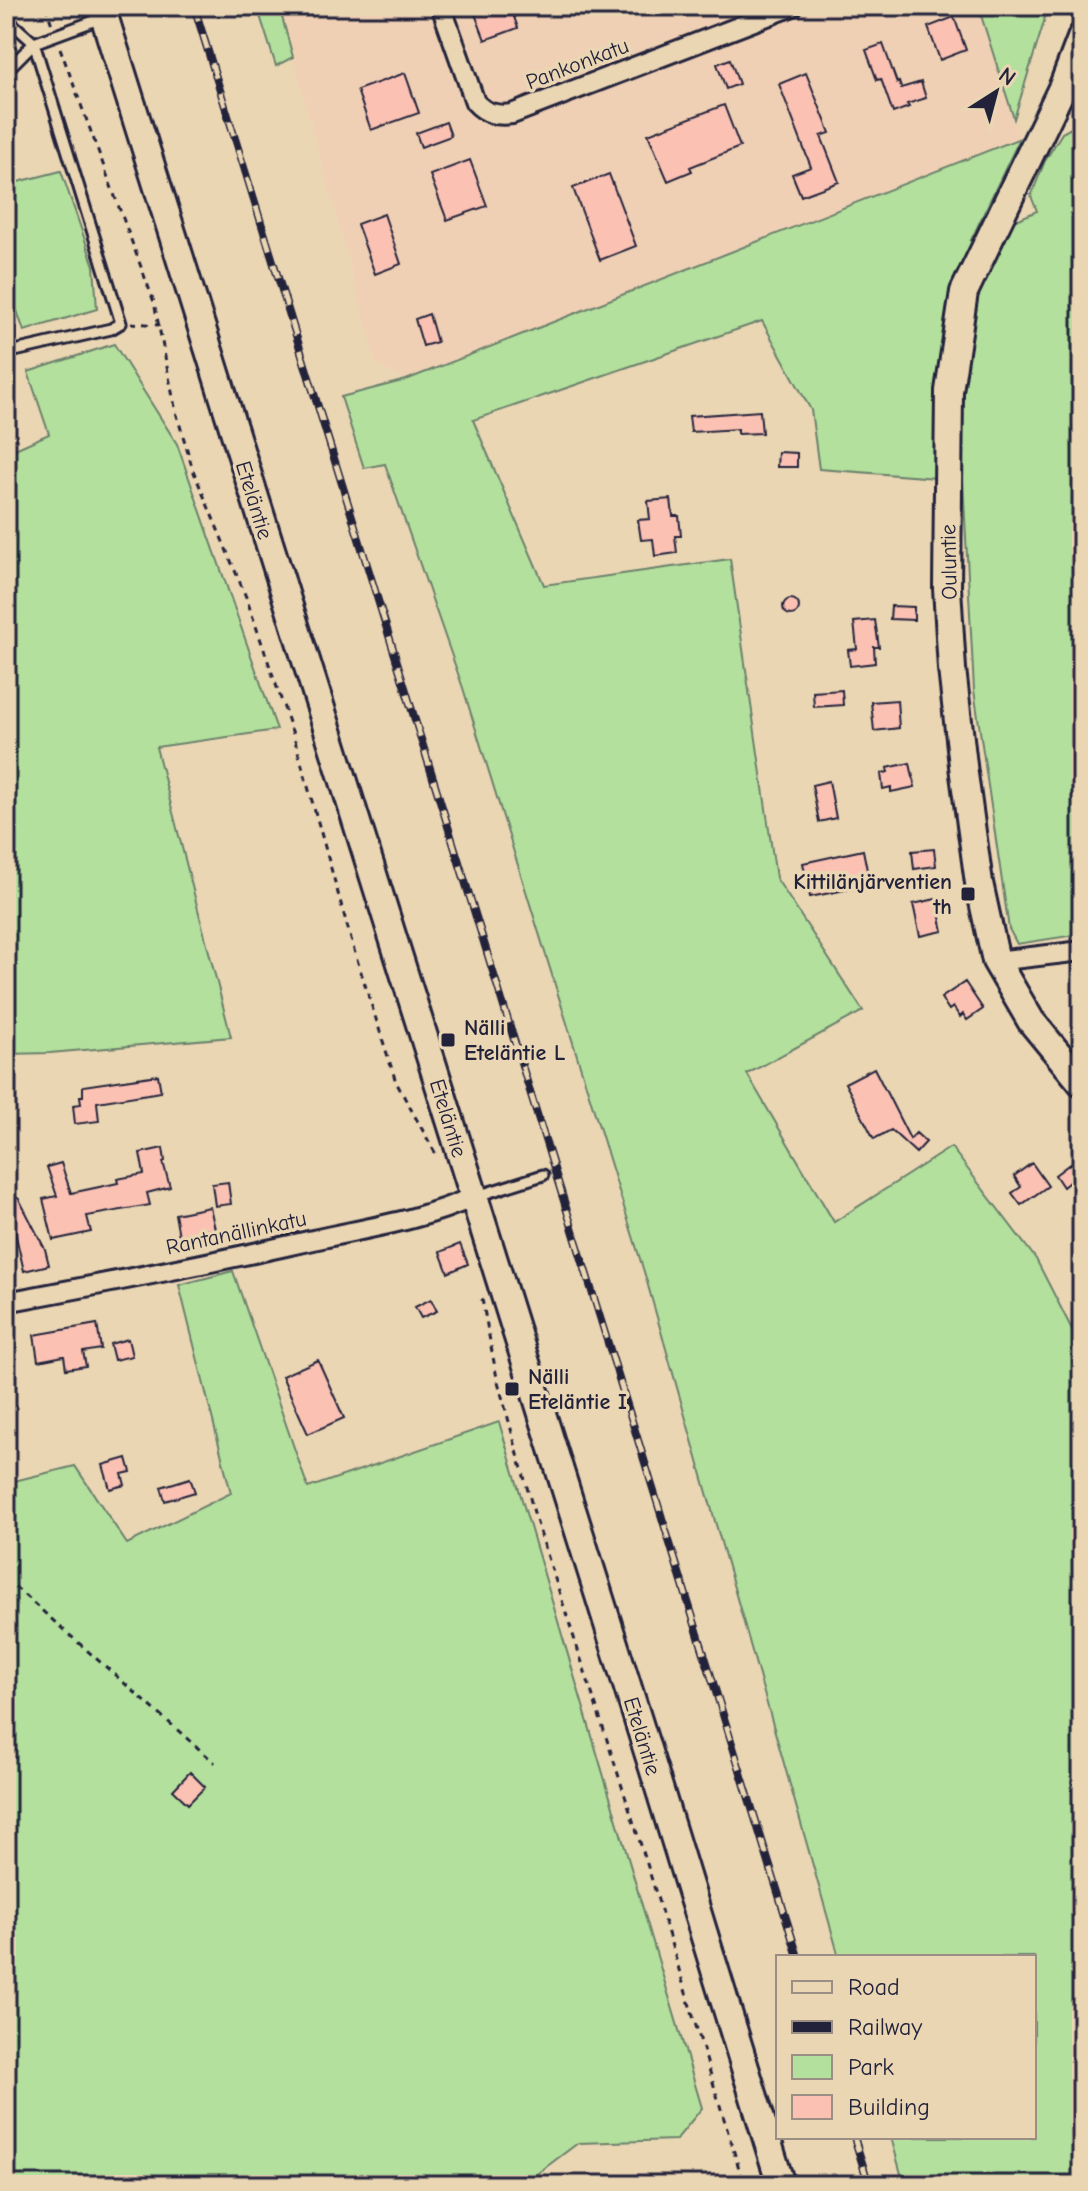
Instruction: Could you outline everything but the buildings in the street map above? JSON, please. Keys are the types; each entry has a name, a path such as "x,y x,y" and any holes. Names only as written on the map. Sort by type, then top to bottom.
{"main road":[{"name":"Eteläntie","path":"103,12 781,2185"},
{"name":"Ouluntie","path":"1082,36 1063,86 964,292 949,391 947,588 952,669 979,883 996,961 1031,1021 1082,1083"}],"street":[{"name":"Pankonkatu","path":"441,6 475,102 486,112 501,116 793,6"},
{"path":"996,961 1082,951"},
{"name":"Rantanällinkatu","path":"6,1302 288,1246 445,1210 473,1197"}],"lane":[{"path":"6,71 34,43 56,36 103,12"},
{"path":"6,18 34,43 121,323 111,329 6,353"},
{"path":"473,1197 543,1175"}],"path":[{"path":"46,6 154,302 176,412 193,470 246,597 294,737 354,950 396,1082 440,1161"},
{"path":"121,323 160,325"},
{"path":"482,1300 497,1378 536,1520 648,1867 744,2185"},
{"path":"6,1579 215,1763"}],"shaded area":[{"path":"279,6 978,6 1020,138 406,380 377,365"}],"green space":[{"path":"257,6 279,6 293,57 276,66"},
{"path":"978,6 1046,6 1044,22 1014,119"},
{"path":"1082,122 1082,934 1017,944 1009,929 974,690 963,480 819,469 811,410 762,321 473,420 544,585 730,559 776,878 863,1011 747,1074 834,1222 951,1147 1036,1259 1082,1349 1082,2185 904,2185 892,2139 1036,2139 1036,1955 838,1955 645,1275 463,688 385,464 364,468 341,397 406,380 1020,138 971,240 1037,211 1031,196 1045,161 1062,133"},
{"path":"61,171 94,266 97,309 24,331 6,279 6,185"},
{"path":"114,344 177,444 277,730 156,747 231,1037 6,1054 6,453 49,434 28,372"},
{"path":"233,1271 308,1488 499,1422 702,2108 676,2140 578,2143 522,2185 6,2185 6,1483 75,1466 127,1544 231,1493 179,1285"}],"railway":[{"path":"194,6 797,1955"},
{"path":"855,2139 869,2185"}],"place":[{"name":"Kittilänjärventien th","path":"968,894"},
{"name":"Nälli Eteläntie L","path":"448,1040"},
{"name":"Nälli Eteläntie I","path":"512,1389"}]}
